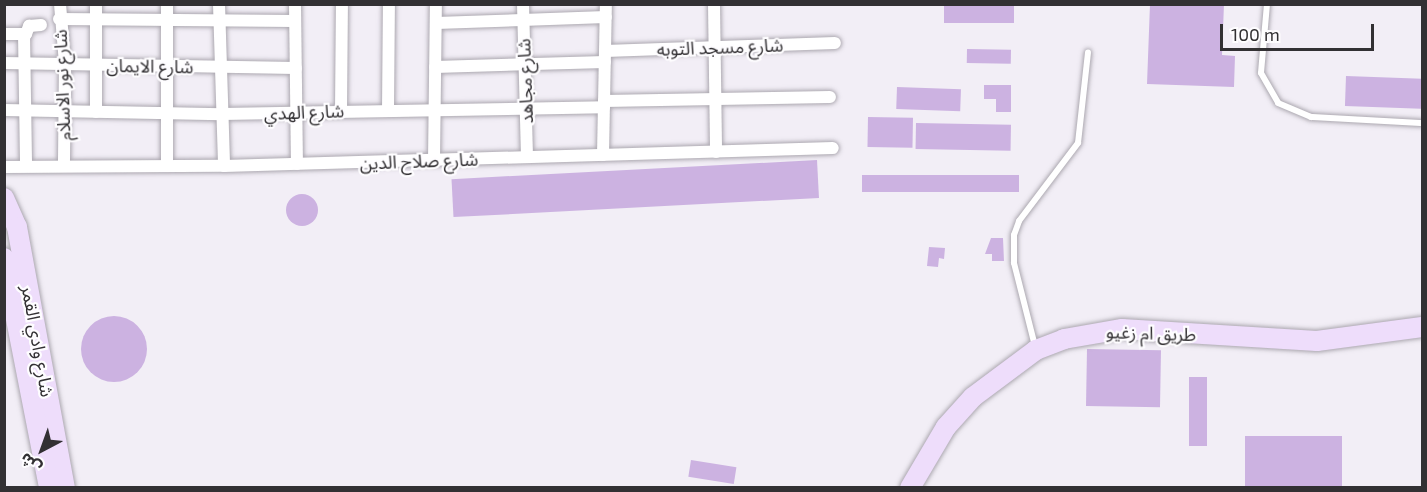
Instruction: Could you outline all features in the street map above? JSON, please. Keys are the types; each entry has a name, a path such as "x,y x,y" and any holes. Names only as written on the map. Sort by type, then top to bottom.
{"main road":[{"name":"شارع وادي القمر","path":"4,198 17,227 65,488"},
{"name":"شارع وادي القمر","path":"4,258 49,488"},
{"name":"طريق ام زغيو","path":"910,488 946,427 973,397 1036,350 1093,332 1122,329 1317,340 1422,327"}],"street":[{"name":"شارع نور الاسلام","path":"60,4 59,19 65,64 64,165"},
{"path":"96,4 96,112"},
{"path":"167,4 167,166"},
{"path":"219,4 224,166"},
{"path":"295,4 297,164"},
{"path":"341,111 342,4"},
{"path":"388,110 389,4"},
{"path":"434,160 436,4"},
{"name":"شارع مجاهد","path":"523,4 527,157"},
{"path":"714,4 716,152"},
{"path":"436,22 523,20 606,11 603,155"},
{"path":"59,19 295,21"},
{"path":"26,165 24,33 29,26 41,25"},
{"path":"4,34 24,33"},
{"name":"شارع مسجد التوبه","path":"435,67 525,64 715,48 835,43"},
{"name":"شارع الايمان","path":"4,63 296,68"},
{"name":"شارع الهدي","path":"4,110 167,114 296,113 526,108 715,99 830,97"},
{"name":"شارع صلاح الدين","path":"4,167 26,165 224,166 833,148"}],"lane":[{"path":"1267,4 1261,73 1278,103 1311,117 1422,123"},
{"path":"1036,350 1014,263 1014,235 1019,221 1078,142 1088,53"}],"building":[{"path":"944,4 1014,4 1014,23 944,23"},
{"path":"1150,4 1224,4 1222,55 1235,56 1234,87 1147,84"},
{"path":"967,49 1011,50 1011,64 967,63"},
{"path":"1346,76 1422,79 1421,109 1345,106"},
{"path":"984,85 1011,85 1011,112 996,112 996,99 984,99"},
{"path":"897,87 961,89 960,111 896,109"},
{"path":"868,117 913,118 912,148 867,147"},
{"path":"916,123 1011,125 1011,151 916,149"},
{"path":"817,160 819,198 453,217 452,179"},
{"path":"862,175 1019,175 1019,192 862,192"},
{"path":"302,194 313,199 318,210 313,221 302,226 291,221 286,210 291,199"},
{"path":"991,238 1003,238 1004,261 992,261 992,254 985,254"},
{"path":"929,247 945,248 944,259 939,258 938,267 927,266"},
{"path":"114,316 127,319 137,326 144,336 147,349 144,362 137,372 127,379 114,382 101,379 91,372 84,362 81,349 84,336 91,326 101,319"},
{"path":"1087,349 1161,350 1160,407 1086,406"},
{"path":"1189,377 1207,377 1207,446 1189,446"},
{"path":"1245,436 1342,436 1342,487 1245,487"},
{"path":"691,460 736,467 734,484 688,477"}]}
